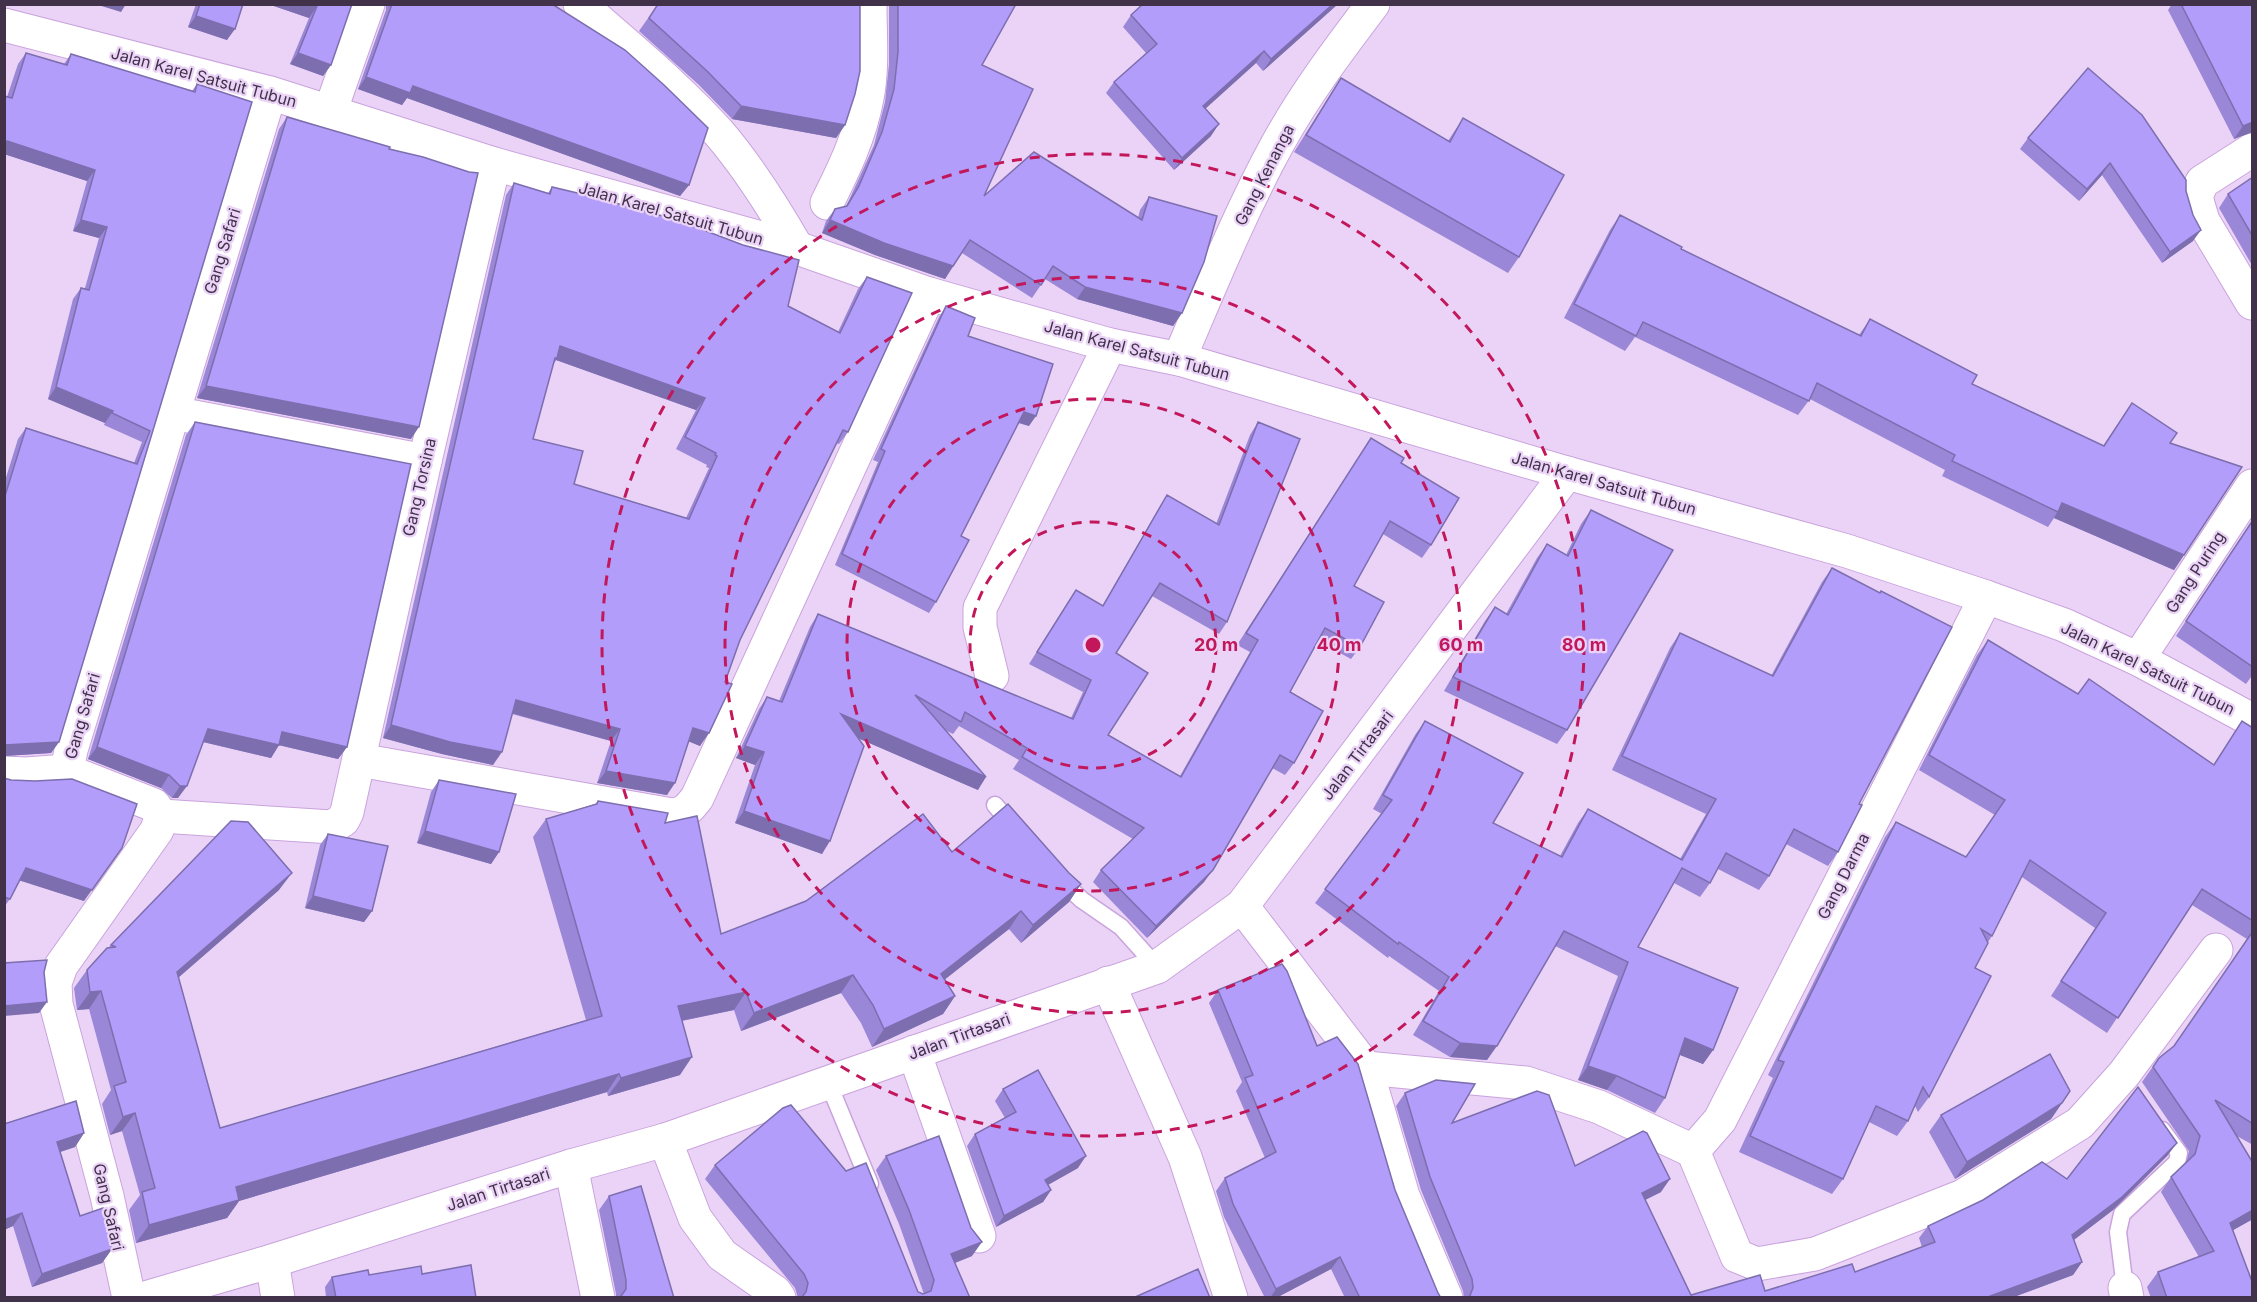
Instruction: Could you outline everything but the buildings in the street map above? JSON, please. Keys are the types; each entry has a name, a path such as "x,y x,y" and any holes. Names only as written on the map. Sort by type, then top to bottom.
{"street":[{"path":"330,112 368,4"},
{"path":"580,4 674,88 719,134 768,198 803,250 855,143 867,97 871,57 870,4"},
{"name":"Gang Kenanga","path":"1179,359 1216,272 1277,144 1311,89 1373,4"},
{"name":"Jalan Karel Satsuit Tubun","path":"4,25 270,93 494,164 803,250 929,294 1110,345 1179,359 1567,473 1847,551 2064,625 2138,659 2253,720"},
{"name":"Gang Safari","path":"129,1298 107,1196 56,1004 55,983 61,966 158,830 161,816 154,806 67,771 71,750 270,93"},
{"path":"2253,150 2202,182 2196,197 2203,221 2253,303"},
{"name":"Gang Torsina","path":"161,816 332,827 343,820 347,812 359,760 494,164"},
{"path":"359,760 672,815 687,811 697,798 929,294"},
{"path":"992,675 980,627 980,608 1110,345"},
{"path":"173,413 425,461"},
{"name":"Jalan Tirtasari","path":"145,1298 272,1261 571,1166 665,1140 1157,967 1242,906 1567,473"},
{"name":"Gang Puring","path":"2138,659 2253,486"},
{"name":"Gang Darma","path":"1693,1151 1720,1120 1986,597"},
{"path":"4,773 67,771"},
{"path":"1242,906 1366,1068 1403,1196 1446,1298"},
{"path":"1366,1068 1527,1083 1599,1107 1693,1151 1737,1256 1757,1264 1779,1261 1815,1254 1963,1196 2080,1123 2128,1079 2217,950"},
{"path":"1108,983 1185,1157 1231,1298"},
{"path":"914,1052 979,1236"},
{"path":"665,1140 695,1218 722,1255 775,1292 779,1298"},
{"path":"571,1166 598,1298"},
{"path":"272,1261 278,1298"}],"lane":[{"path":"995,804 1026,840"},
{"path":"1048,866 1082,900 1121,927 1157,967"},
{"path":"828,1082 876,1196"},
{"path":"2126,1293 2118,1232 2122,1214 2177,1162 2179,1153 2151,1113"}]}
